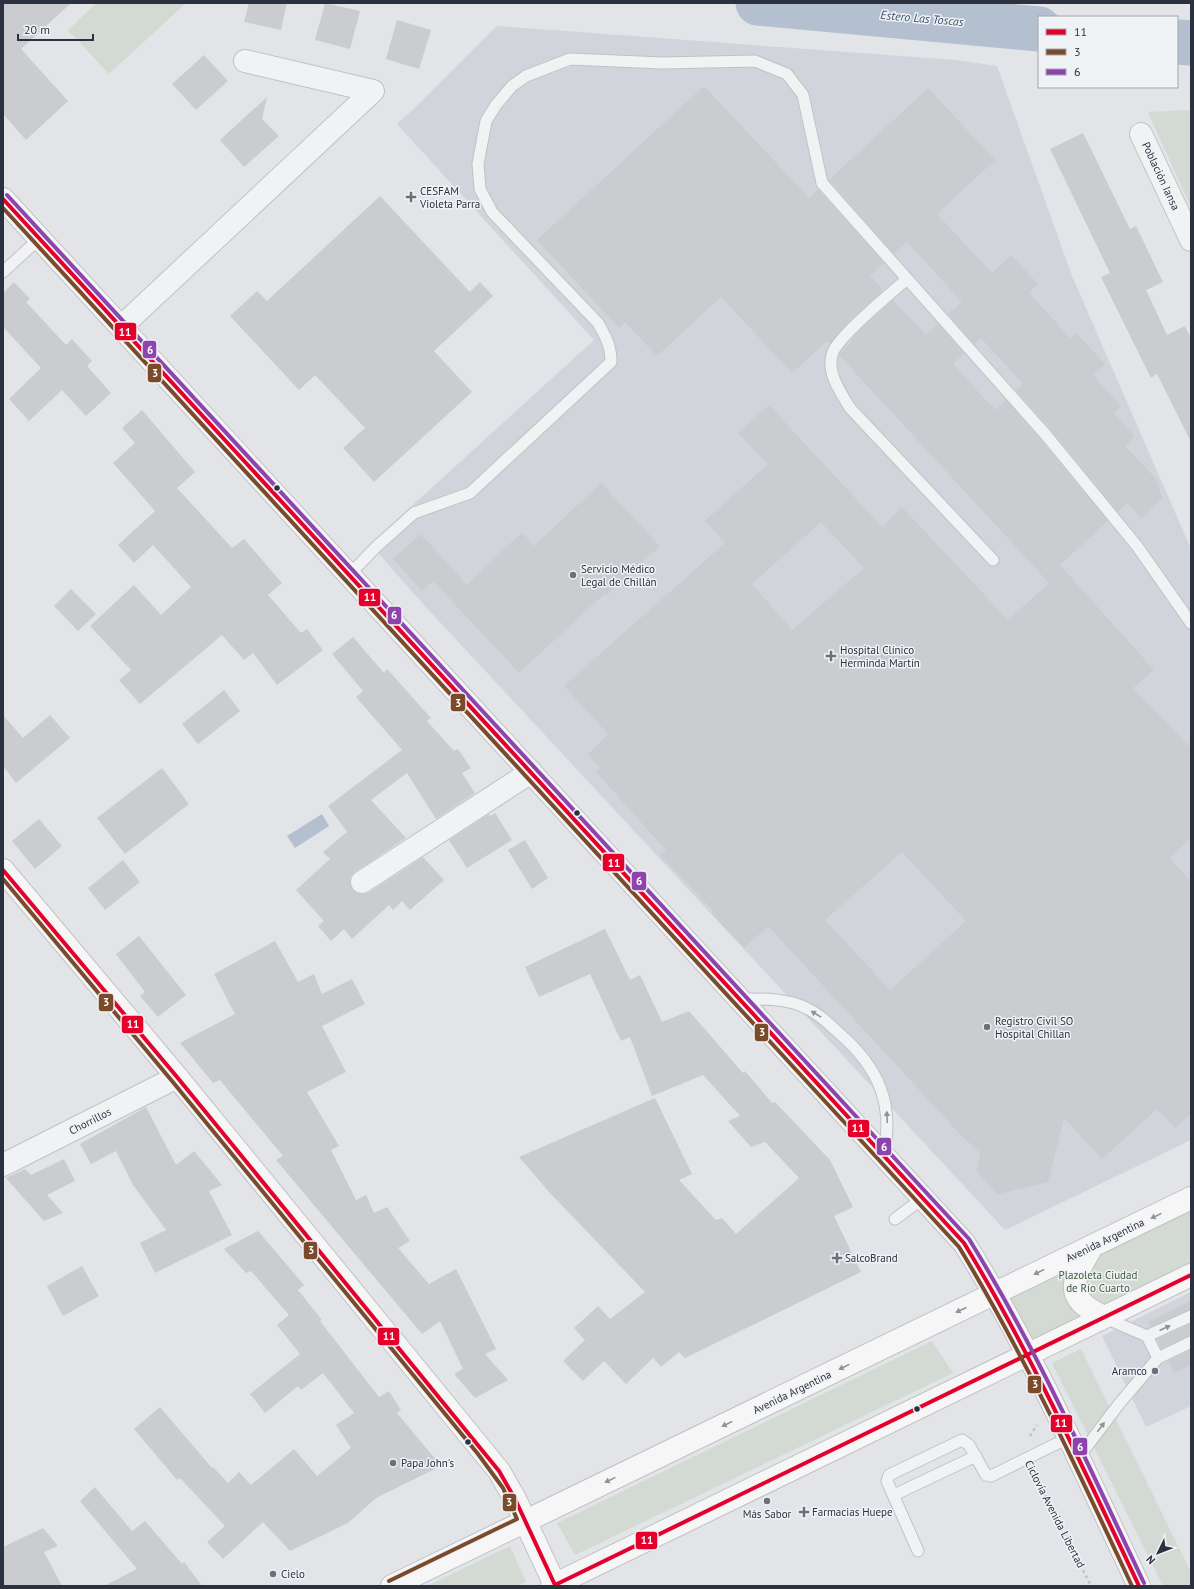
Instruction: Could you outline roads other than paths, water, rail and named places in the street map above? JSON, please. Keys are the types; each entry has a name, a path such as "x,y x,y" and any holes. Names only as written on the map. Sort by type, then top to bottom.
{"main road":[{"path":"3,199 964,1243 996,1293 1028,1355 1139,1586"},
{"path":"3,870 177,1077 483,1450 508,1485 553,1585 1028,1355 1191,1274"},
{"name":"Avenida Argentina","path":"392,1586 1191,1198"},
{"path":"1092,1246 1076,1275 1074,1287 1078,1298 1082,1303 1104,1317"}],"street":[{"path":"121,327 373,91 245,61"},
{"name":"Población Iansa","path":"1141,134 1191,240"},
{"path":"362,882 531,772"},
{"name":"Chorrillos","path":"3,1164 177,1077"}],"lane":[{"path":"349,575 376,547 414,513 470,493 611,362 611,350 607,338 598,323 492,212 480,189 478,164 486,121 496,105 512,86 526,76 570,59 662,63 755,61 787,74 803,95 822,183 1046,434 1136,546 1191,623"},
{"path":"3,272 40,238"},
{"path":"906,278 843,338 833,352 831,368 835,384 850,408 993,560"},
{"path":"740,999 770,999 803,1006 824,1019 851,1043 866,1060 877,1076 886,1105 888,1137 884,1155"},
{"path":"895,1219 923,1198"},
{"path":"1146,1336 1191,1316"},
{"path":"1104,1317 1146,1336 1158,1358"},
{"path":"1078,1458 1119,1404 1158,1358 1191,1342"},
{"path":"918,1551 887,1481 889,1475 962,1440 970,1445 986,1476 991,1476 1068,1438"},
{"path":"894,1495 976,1456"}],"water":[{"path":"322,814 329,826 295,848 287,836"}],"waterway":[{"name":"Estero Las Toscas","path":"758,3 1038,29"},
{"name":"Estero Las Toscas","path":"1178,42 1191,43"}],"place":[{"name":"CESFAM Violeta Parra","path":"411,197"},
{"name":"Servicio Médico Legal de Chillán","path":"573,575"},
{"name":"Hospital Clínico Herminda Martín","path":"831,656"},
{"name":"Registro Civil SO Hospital Chillan","path":"987,1027"},
{"name":"SalcoBrand","path":"837,1258"},
{"name":"Aramco","path":"1155,1371"},
{"name":"Papa John's","path":"393,1463"},
{"name":"Más Sabor","path":"767,1501"},
{"name":"Farmacias Huepe","path":"804,1512"},
{"name":"Cielo","path":"273,1574"}],"park label":[{"name":"Plazoleta Ciudad de Río Cuarto","path":"1098,1281"}]}
